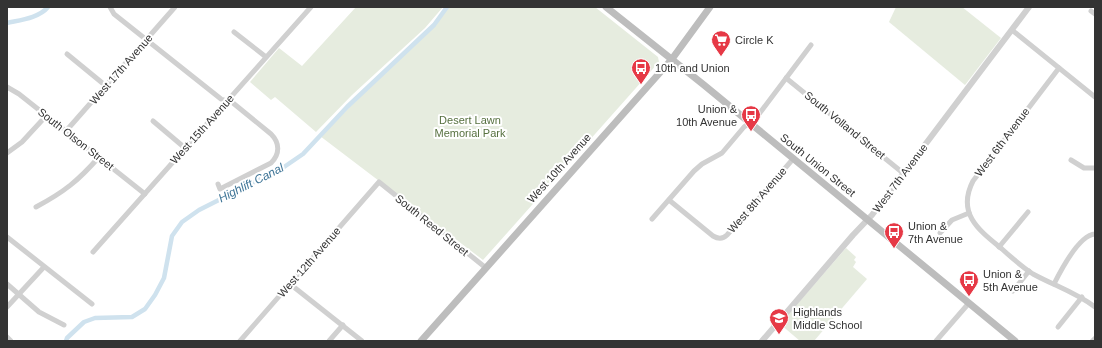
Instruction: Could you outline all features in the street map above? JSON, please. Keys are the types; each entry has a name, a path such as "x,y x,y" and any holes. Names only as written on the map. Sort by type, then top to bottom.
{"main road":[{"name":"South Union Street","path":"606,7 672,58 1015,341"},
{"name":"West 10th Avenue","path":"421,341 672,58 710,7"}],"street":[{"path":"110,7 114,14 146,40 221,99 233,103 271,134 278,143 278,150 275,158 268,165 220,189 218,184"},
{"name":"West 17th Avenue","path":"66,131 175,7"},
{"name":"West 7th Avenue","path":"762,341 867,220 1029,7"},
{"name":"West 15th Avenue","path":"93,252 266,58 307,8"},
{"path":"1012,30 1095,97"},
{"path":"234,32 266,58"},
{"path":"652,219 702,164 722,153 744,127 756,118 811,45"},
{"path":"66,54 106,86"},
{"name":"West 6th Avenue","path":"969,213 967,202 970,186 973,181 1059,68"},
{"name":"South Volland Street","path":"786,78 903,173"},
{"name":"South Olson Street","path":"7,87 19,94 145,194"},
{"path":"7,153 22,142 46,116"},
{"path":"153,121 185,148"},
{"path":"36,207 66,190 84,174 99,157"},
{"name":"West 8th Avenue","path":"669,200 713,236 720,238 727,235 793,159"},
{"path":"1071,160 1084,168 1095,168"},
{"name":"South Reed Street","path":"379,182 486,268"},
{"name":"West 12th Avenue","path":"240,341 379,182"},
{"path":"999,247 1028,212"},
{"path":"940,233 952,220 969,213 977,229 1029,271 1082,297 1095,307"},
{"path":"1054,284 1070,256 1085,238 1090,234 1095,234"},
{"path":"7,237 92,304"},
{"path":"7,308 44,267"},
{"path":"1013,291 1029,271"},
{"path":"7,284 40,312 64,325"},
{"path":"290,284 362,341"},
{"path":"1058,327 1082,297"},
{"path":"936,341 969,303"},
{"path":"329,341 342,325"},
{"path":"7,337 11,341"}],"green space":[{"path":"356,7 443,7 425,28 352,95 316,132 275,97 271,100 250,82 279,48 302,66"},
{"name":"Desert Lawn Memorial Park","path":"447,7 595,7 658,57 659,62 483,260 320,136 435,24"},
{"path":"896,7 962,7 1001,38 965,85 889,22"},
{"path":"846,248 856,257 854,260 856,262 853,267 867,279 814,341 800,341 780,324"}],"waterway":[{"path":"7,23 23,20 40,14 48,7"},
{"name":"Highlift Canal","path":"66,341 67,338 84,322 95,318 132,317 145,309 155,295 164,278 172,236 182,222 199,210 284,167 303,154 347,107 434,25 447,7"}],"place":[{"name":"Circle K","path":"721,57"},
{"name":"10th and Union","path":"641,85"},
{"name":"Union & 10th Avenue","path":"751,132"},
{"name":"Union & 7th Avenue","path":"894,249"},
{"name":"Union & 5th Avenue","path":"969,297"},
{"name":"Highlands Middle School","path":"779,335"}]}
